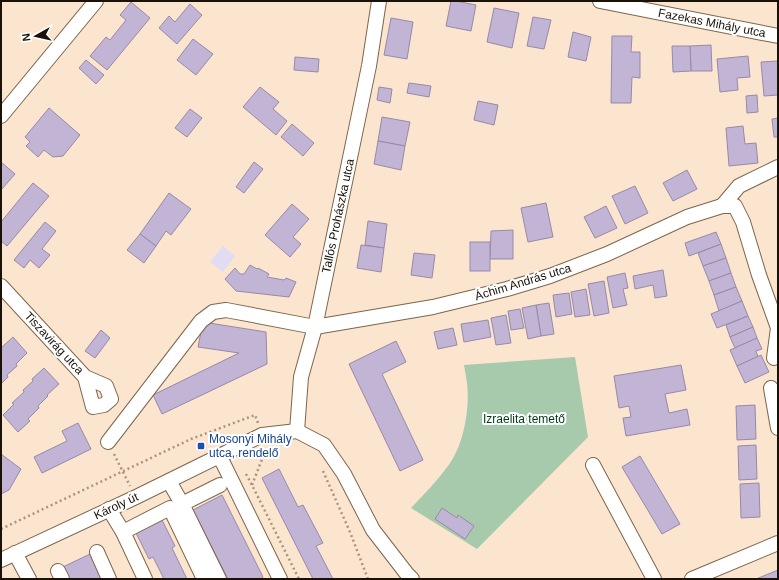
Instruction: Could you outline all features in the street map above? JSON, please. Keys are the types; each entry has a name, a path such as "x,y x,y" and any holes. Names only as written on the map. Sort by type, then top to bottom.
{"street":[{"path":"1,116 96,1"},
{"name":"Tallós Prohászka utca","path":"297,431 301,378 315,327 367,73 379,1"},
{"name":"Fazekas Mihály utca","path":"600,1 778,36"},
{"path":"774,358 778,328 759,276 743,222 729,206 739,186 778,167"},
{"name":"Áchim András utca","path":"315,327 433,307 507,289 550,276 607,254 687,217 729,206"},
{"name":"Tiszavirág utca","path":"1,286 85,377 106,386 111,398 104,405 93,407 85,377"},
{"path":"108,442 201,321 213,312 226,310 315,327"},
{"path":"771,388 778,428"},
{"path":"297,431 324,445 344,474 372,530 406,577"},
{"name":"Károly út","path":"1,560 169,481 231,450 297,431"},
{"path":"218,456 223,463 280,579"},
{"path":"593,465 654,579"},
{"path":"169,481 219,579"},
{"path":"182,504 220,485"},
{"path":"123,532 170,508 204,579"},
{"path":"109,509 123,532 145,579"},
{"path":"692,579 778,543"},
{"path":"97,552 109,579"},
{"path":"15,553 29,579"}],"path":[{"path":"1,529 191,439 255,415 265,441 252,485"},
{"path":"231,450 252,485 299,579"},
{"path":"322,468 350,532 368,579"}],"shaded area":[{"path":"223,246 235,256 223,272 210,262"}],"green space":[{"name":"Izraelita temető","path":"575,357 588,437 477,549 411,508 444,472 458,448 465,426 468,404 464,365"}],"building":[{"path":"451,1 476,5 471,31 446,26"},
{"path":"131,2 150,18 107,70 90,56 106,37 110,40 126,20 120,15"},
{"path":"190,4 202,15 177,44 159,28 169,16 175,22"},
{"path":"494,8 519,13 512,48 487,42"},
{"path":"533,17 551,20 544,49 527,46"},
{"path":"391,18 413,22 407,59 384,55"},
{"path":"573,32 591,37 586,61 568,57"},
{"path":"612,36 632,36 631,52 640,52 640,78 632,77 631,103 611,103"},
{"path":"193,39 213,54 196,75 177,60"},
{"path":"711,45 712,71 691,71 690,46"},
{"path":"672,46 690,46 691,71 673,72"},
{"path":"748,56 750,77 737,78 738,90 720,92 717,59"},
{"path":"295,57 319,59 318,72 294,70"},
{"path":"86,60 104,75 96,84 79,68"},
{"path":"778,61 778,95 764,96 761,62"},
{"path":"409,83 431,86 429,97 407,93"},
{"path":"260,87 279,102 273,109 287,121 276,135 243,107"},
{"path":"379,87 392,89 390,103 377,100"},
{"path":"757,95 758,112 747,113 746,96"},
{"path":"478,101 498,105 494,125 474,120"},
{"path":"49,108 80,135 63,156 53,157 44,150 38,157 26,146 30,142 25,137"},
{"path":"190,109 202,118 187,137 175,128"},
{"path":"382,117 410,122 405,146 378,141"},
{"path":"778,118 778,137 774,137 772,119"},
{"path":"292,124 314,143 303,156 281,137"},
{"path":"743,126 745,144 756,143 758,163 729,166 726,128"},
{"path":"378,141 405,146 401,170 374,164"},
{"path":"1,162 15,174 1,190"},
{"path":"254,162 263,169 244,193 236,187"},
{"path":"687,170 697,189 673,201 663,183"},
{"path":"33,183 49,196 7,246 1,241 1,222"},
{"path":"635,186 648,213 625,224 612,196"},
{"path":"169,193 191,209 171,235 166,231 156,246 140,234"},
{"path":"546,203 553,237 528,242 521,208"},
{"path":"292,204 309,219 293,237 301,244 290,257 265,235"},
{"path":"606,206 617,228 595,238 584,217"},
{"path":"368,221 387,224 384,248 365,245"},
{"path":"45,222 56,231 42,249 50,255 39,268 30,260 24,268 14,260"},
{"path":"513,230 513,259 490,259 491,231"},
{"path":"716,232 721,244 689,256 685,243"},
{"path":"140,234 156,246 144,263 127,250"},
{"path":"470,242 490,242 490,271 470,271"},
{"path":"721,244 726,258 703,266 698,253"},
{"path":"361,245 384,248 381,272 357,268"},
{"path":"414,253 435,255 432,278 411,275"},
{"path":"726,258 731,273 709,281 703,266"},
{"path":"250,265 269,274 267,277 284,280 286,278 296,282 289,297 236,291 225,279 235,268 240,274 244,274"},
{"path":"663,270 667,296 655,298 653,285 635,289 633,276"},
{"path":"625,273 628,288 623,289 627,305 613,308 607,277"},
{"path":"731,273 736,287 714,295 709,281"},
{"path":"604,281 609,313 594,316 588,284"},
{"path":"736,287 742,301 719,311 714,295"},
{"path":"586,289 590,315 575,317 571,292"},
{"path":"569,293 572,314 556,317 553,295"},
{"path":"742,301 748,316 717,328 711,314"},
{"path":"549,303 554,334 541,336 536,305"},
{"path":"536,305 541,336 528,339 522,308"},
{"path":"520,309 524,328 511,330 508,311"},
{"path":"506,315 511,343 496,345 491,318"},
{"path":"748,316 753,327 730,337 726,325"},
{"path":"488,320 491,337 464,342 461,324"},
{"path":"203,322 266,332 267,364 162,414 153,395 239,353 198,347"},
{"path":"753,327 757,338 735,348 730,337"},
{"path":"453,328 457,345 438,349 434,332"},
{"path":"101,330 110,338 95,358 85,351"},
{"path":"13,337 27,353 16,364 17,366 7,375 8,377 1,384 1,348"},
{"path":"757,338 762,349 756,351 758,357 737,366 730,350"},
{"path":"396,341 406,362 382,374 423,460 400,471 349,364"},
{"path":"761,355 769,372 745,383 737,366"},
{"path":"681,365 686,390 665,394 669,413 687,409 690,425 626,436 623,418 631,417 629,406 619,408 614,376"},
{"path":"44,368 59,384 38,406 39,408 28,419 30,421 18,432 3,415 14,404 12,403 24,392 23,390 33,381 32,379"},
{"path":"755,405 756,439 737,440 736,406"},
{"path":"78,423 91,449 42,473 34,457 67,441 62,431"},
{"path":"756,445 757,479 739,480 738,446"},
{"path":"1,454 21,469 9,490 1,494"},
{"path":"640,456 680,524 662,534 622,467"},
{"path":"279,469 298,507 303,505 323,543 316,546 333,579 313,579 262,478"},
{"path":"759,483 760,517 741,518 740,484"},
{"path":"222,495 263,577 260,579 228,579 193,510"},
{"path":"442,508 457,518 458,515 474,526 465,539 435,519"},
{"path":"162,520 175,546 172,548 187,579 164,579 153,557 149,559 136,533"},
{"path":"90,554 102,579 69,579 63,567"},
{"path":"778,570 778,579 756,579"}],"place":[{"name":"Mosonyi Mihály utca, rendelő","path":"201,446"}]}
